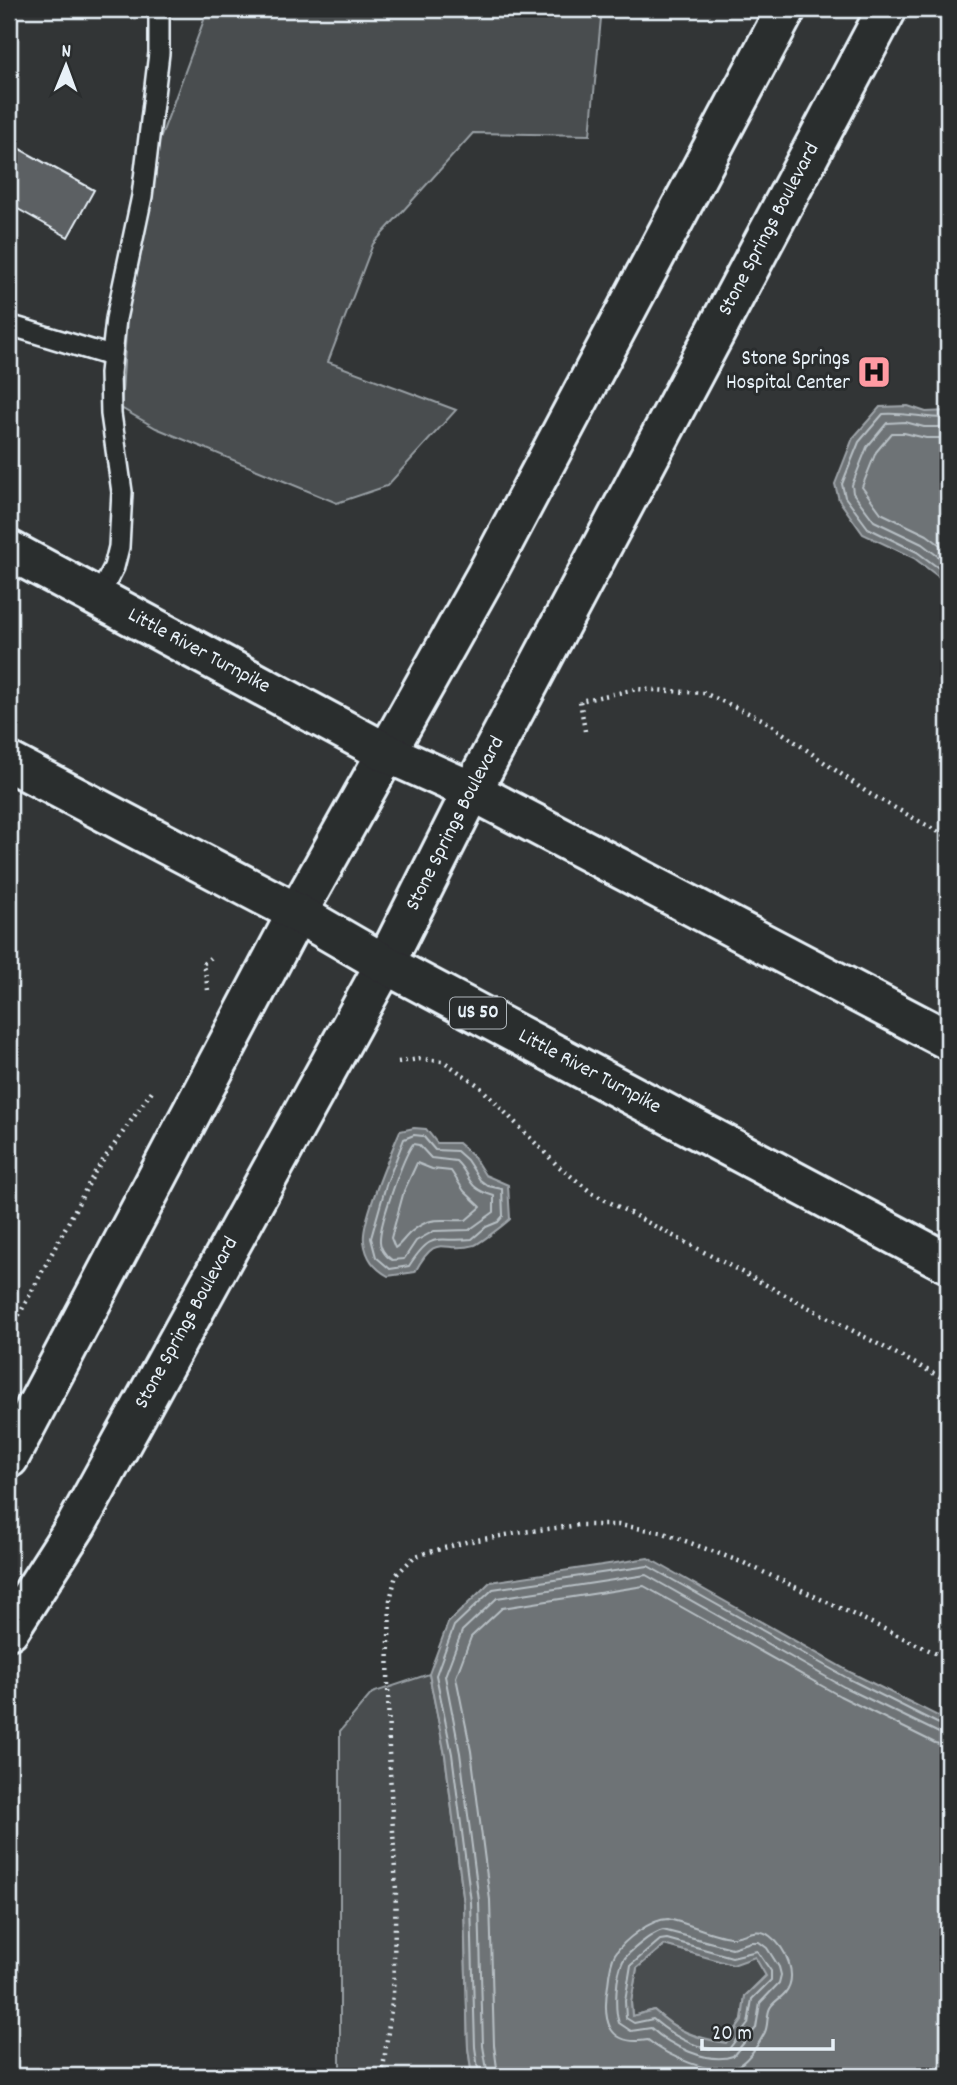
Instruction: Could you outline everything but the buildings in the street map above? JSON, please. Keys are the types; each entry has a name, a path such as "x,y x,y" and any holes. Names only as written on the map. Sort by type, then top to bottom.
{"main road":[{"path":"9,1458 298,913 486,575 786,9"},
{"name":"Stone Springs Boulevard","path":"9,1630 77,1524 385,964 472,791 887,9"},
{"name":"Little River Turnpike","path":"9,551 387,753 472,791 948,1040"},
{"name":"Little River Turnpike","path":"9,762 298,913 385,964 948,1263"}],"lane":[{"path":"98,598 114,567 119,547 122,492 111,414 111,356 116,319 142,196 159,52 159,9"},
{"path":"9,326 111,356"}],"path":[{"path":"585,731 580,701 637,689 704,693 764,720 868,793 948,837"},
{"path":"208,995 202,965 210,958"},
{"path":"398,1062 443,1060 478,1085 556,1164 592,1193 948,1381"},
{"path":"9,1334 95,1172 157,1083"},
{"path":"382,2076 393,1995 395,1930 393,1804 389,1752 390,1600 396,1575 415,1556 466,1542 580,1525 619,1525 662,1532 744,1563 948,1659"}],"shaded area":[{"path":"208,9 587,9 601,18 590,135 473,133 373,244 328,362 456,410 387,486 337,503 156,428 121,408 134,210"},
{"path":"429,1674 445,1755 464,1904 468,2048 472,2076 340,2076 340,1731 372,1693"},
{"path":"665,1945 699,1955 755,1957 766,1975 745,1996 742,2020 726,2043 687,2033 654,2010 632,2016 631,2002 637,1968"}],"water":[{"path":"908,406 926,412 948,411 948,584 914,558 863,534 839,500 835,484 853,438 880,407"},
{"path":"426,1129 437,1143 458,1143 473,1156 485,1175 508,1185 510,1219 475,1245 436,1247 423,1259 415,1272 388,1276 375,1266 369,1257 364,1232 400,1131"},
{"path":"648,1558 852,1673 948,1721 948,2076 472,2076 468,2048 464,1904 445,1755 429,1674 448,1623 490,1582","holes":["664,1945 733,1965 755,1957 766,1976 745,1996 742,2021 726,2043 687,2033 654,2010 632,2016 631,2002 637,1968"]}],"place":[{"name":"Stone Springs Hospital Center","path":"874,372"}]}
